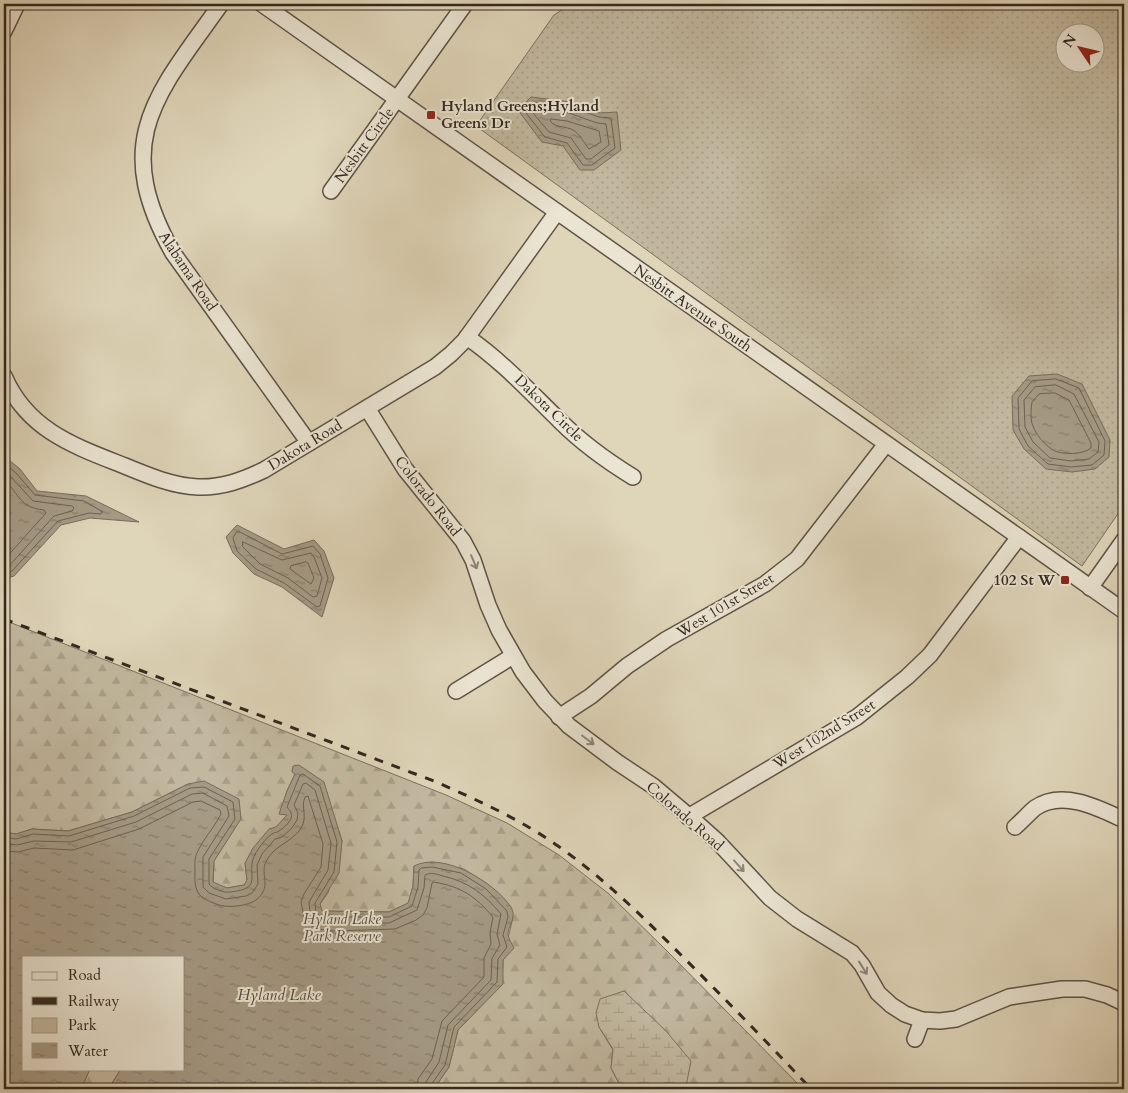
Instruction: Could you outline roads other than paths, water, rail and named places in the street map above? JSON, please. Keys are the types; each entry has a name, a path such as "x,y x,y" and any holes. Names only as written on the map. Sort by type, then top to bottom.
{"street":[{"path":"4,31 16,4"},
{"name":"Alabama Road","path":"221,4 166,81 155,102 143,147 143,171 146,190 158,227 172,252 309,442"},
{"name":"Nesbitt Avenue South","path":"262,4 1124,611"},
{"name":"Nesbitt Circle","path":"331,191 465,4"},
{"name":"Dakota Road","path":"4,376 23,408 40,425 60,439 91,453 176,485 199,487 222,485 244,479 264,470 435,367 451,354 467,337 557,212"},
{"name":"Dakota Circle","path":"467,337 510,371 586,444 633,477"},
{"name":"Colorado Road","path":"367,408 405,469 463,541 473,560 488,605 513,656 523,672 559,717 617,762 653,786 718,842 770,898 797,919 852,953 862,965 878,993 891,1005 905,1014 922,1020 940,1021 956,1019 1009,997 1062,989 1085,989 1124,1003"},
{"name":"West 101st Street","path":"559,717 591,696 628,666 667,639 765,584 797,559 886,444"},
{"name":"West 102nd Street","path":"688,817 857,717 907,677 930,655 1019,537"},
{"path":"1090,588 1124,540"},
{"path":"456,691 513,656"},
{"path":"1015,827 1037,807 1050,802 1065,801 1093,805 1124,820"},
{"path":"915,1039 922,1020"}],"water":[{"path":"531,97 571,102 600,113 617,112 621,150 594,170 580,170 563,146 542,142 520,113 521,107"},
{"path":"1057,374 1082,384 1110,440 1109,457 1095,469 1072,472 1046,469 1024,449 1013,430 1012,396 1029,376"},
{"path":"4,456 20,469 37,491 86,496 139,522 90,518 61,525 14,576 4,579"},
{"path":"237,525 284,549 314,540 324,551 334,578 322,617 282,587 254,574 233,553 226,537"},
{"name":"Hyland Lake","path":"299,765 324,782 342,841 339,873 320,904 322,911 389,912 408,903 413,886 414,866 426,862 453,866 480,879 503,897 513,911 508,933 514,948 503,960 503,984 458,1030 449,1067 434,1089 112,1089 112,1083 120,1070 185,1070 185,956 22,956 22,1070 90,1070 81,1089 4,1089 4,832 16,834 32,829 68,831 132,812 188,784 204,781 239,799 241,819 214,861 213,882 227,888 244,885 247,880 245,863 253,848 269,829 276,827 287,815 279,814 295,774 292,772 293,766"}],"railway":[{"path":"4,619 434,781 529,827 592,872 624,900 717,991 811,1089"}],"place":[{"name":"Hyland Greens;Hyland Greens Dr","path":"431,115"},
{"name":"102 St W","path":"1065,580"}],"park label":[{"name":"Hyland Lake Park Reserve","path":"342,928"}]}
